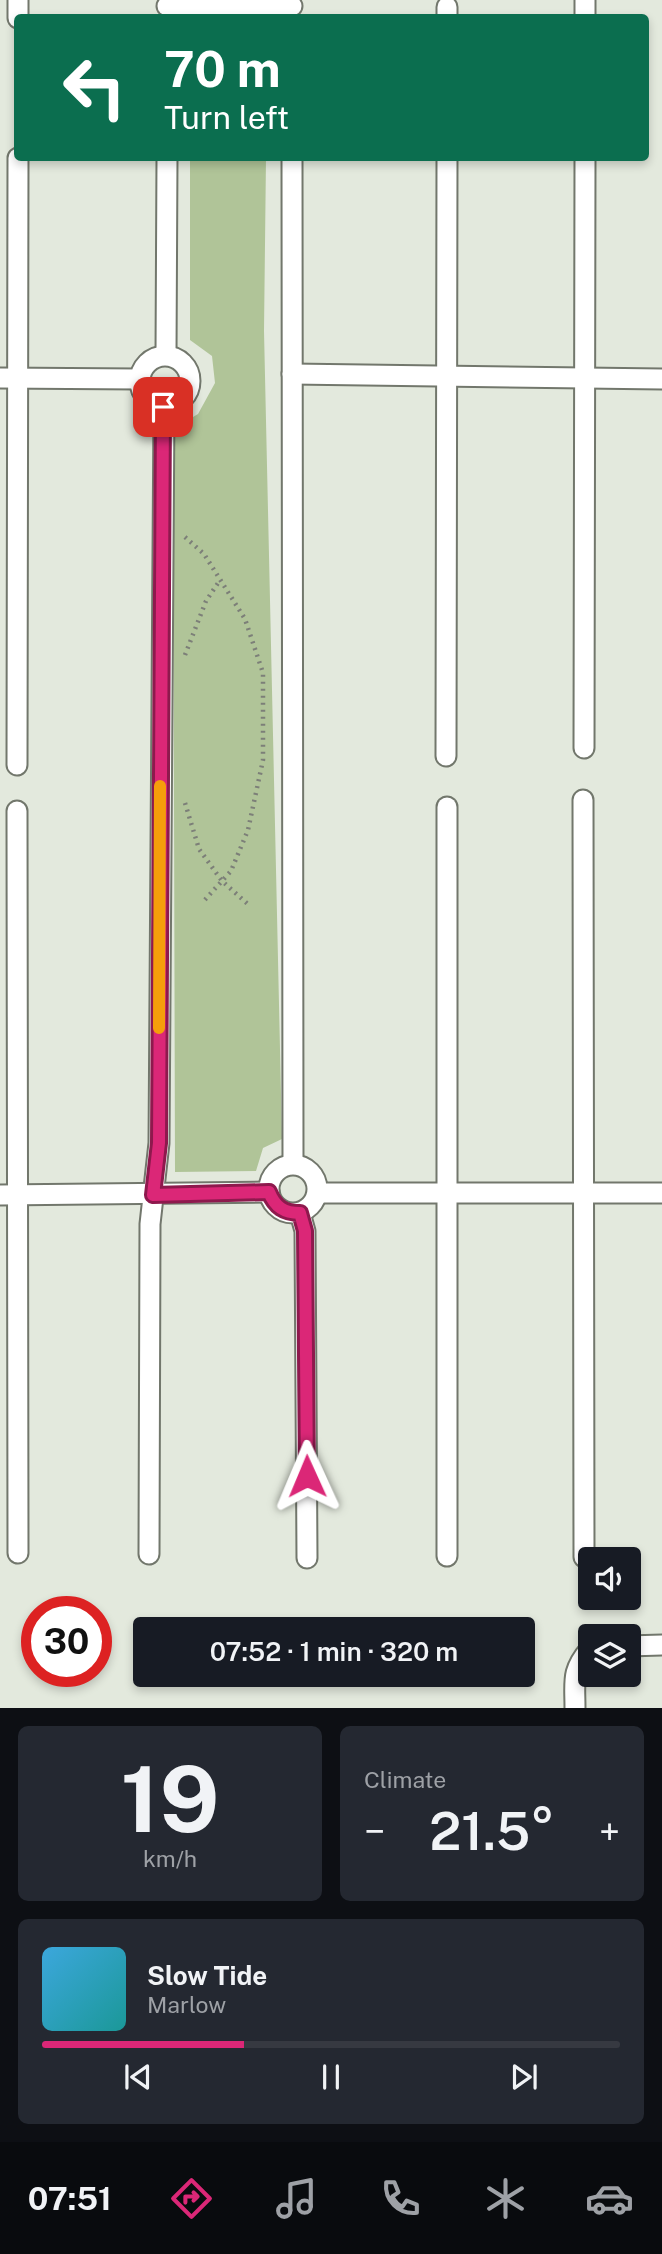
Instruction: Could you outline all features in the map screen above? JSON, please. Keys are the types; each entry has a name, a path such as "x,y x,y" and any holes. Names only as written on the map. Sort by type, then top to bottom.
{"street":[{"path":"167,8 292,8"},
{"path":"17,765 9,378 18,161"},
{"path":"166,354 167,161"},
{"path":"292,161 293,1164"},
{"path":"446,756 447,161"},
{"path":"584,161 584,748"},
{"path":"166,354 184,363 191,382 182,400 163,407 145,399 138,379 147,361 166,354"},
{"path":"292,373 662,379"},
{"path":"9,378 138,379"},
{"path":"149,1554 150,1224 159,1129 163,407"},
{"path":"583,800 584,1547"},
{"path":"447,807 447,1556"},
{"path":"17,811 9,1195 18,1553"},
{"path":"293,1164 308,1168 316,1179 318,1193 312,1205 300,1213 287,1213 273,1203 269,1192 270,1180 276,1170 293,1164"},
{"path":"9,1195 269,1192"},
{"path":"318,1193 662,1193"},
{"path":"300,1213 305,1231 307,1558"},
{"path":"641,1646 662,1645"},
{"path":"575,1708 578,1662"}],"path":[{"path":"162,517 204,554 245,619 263,673 263,760 248,830 231,871 202,903"},
{"path":"184,662 206,601 220,580"},
{"path":"181,791 199,849 222,881 250,906"}],"green space":[{"path":"190,161 266,161 264,331 282,1139 263,1148 256,1171 175,1172 173,429 198,414 215,383 212,356 190,340"}],"slow traffic":[{"path":"159,1028 160,786"}],"route":[{"path":"163,407 159,1143 153,1195 269,1192 273,1203 287,1213 300,1213 305,1231 307,1476"}]}
